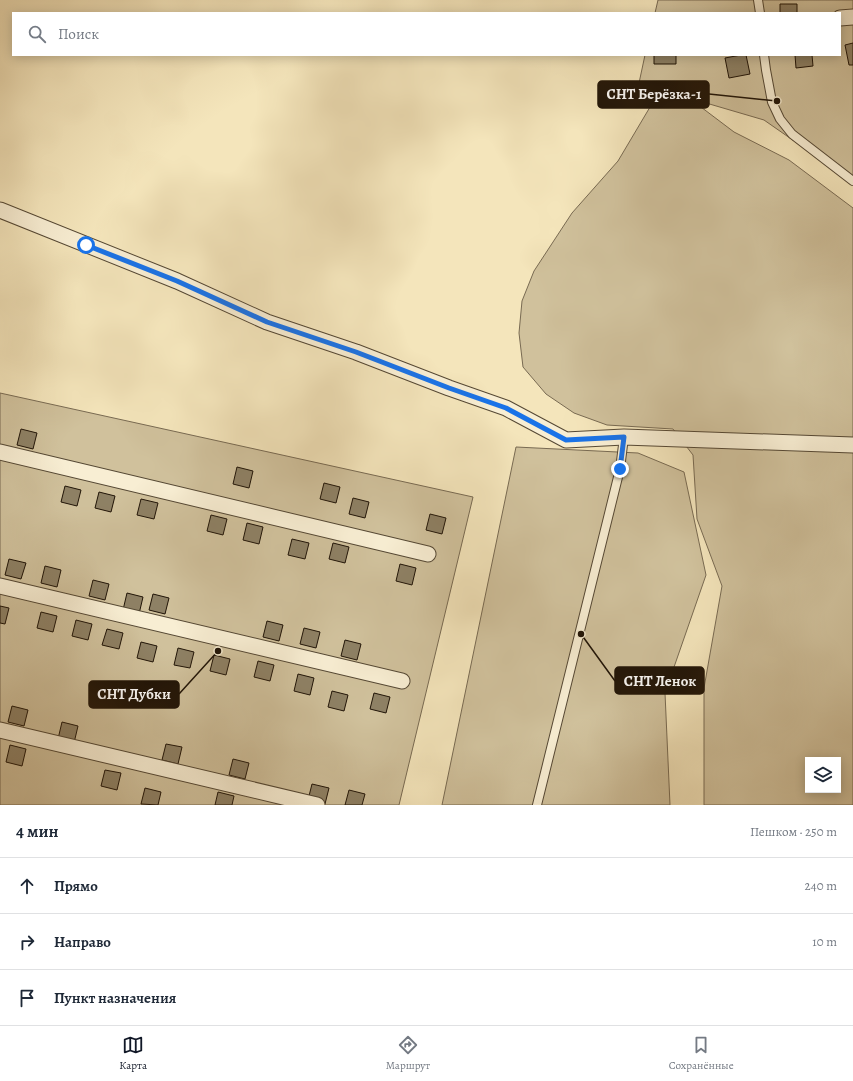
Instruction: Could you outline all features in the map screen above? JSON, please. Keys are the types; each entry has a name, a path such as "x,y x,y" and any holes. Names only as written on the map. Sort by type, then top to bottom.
{"street":[{"path":"841,18 853,17"},
{"path":"0,210 177,281 267,322 356,352 506,408 566,440 624,437 853,445"},
{"path":"0,452 428,554"},
{"path":"0,586 402,681"},
{"path":"0,730 317,805"}],"lane":[{"path":"758,0 760,12"},
{"path":"764,56 772,102 780,119 792,134 853,181"},
{"path":"537,805 620,469 624,437"}],"shaded area":[{"path":"658,0 853,0 853,182 764,120 689,98 734,132 789,160 853,208 853,805 704,805 704,688 722,586 697,519 693,455 673,429 607,425 574,413 546,394 523,367 519,333 522,301 534,271 572,213 618,161 653,102 680,95 639,83 645,56 841,56 841,12 655,12"},
{"path":"0,393 473,497 399,805 0,805"},
{"path":"516,447 638,453 684,472 706,575 665,693 670,805 442,805"}],"building":[{"path":"780,4 797,4 797,12 780,12"},
{"path":"853,43 853,65 849,65 845,45"},
{"path":"654,56 676,56 676,64 654,64"},
{"path":"746,56 750,74 729,78 725,58"},
{"path":"795,56 812,56 813,66 796,68"},
{"path":"21,429 37,433 33,449 17,445"},
{"path":"237,467 253,471 249,488 233,484"},
{"path":"324,483 340,487 336,503 320,499"},
{"path":"65,486 81,490 77,506 61,502"},
{"path":"99,492 115,496 111,512 95,508"},
{"path":"353,498 369,502 365,518 349,514"},
{"path":"141,499 158,503 154,519 137,515"},
{"path":"430,514 446,518 442,534 426,530"},
{"path":"211,515 227,519 223,535 207,531"},
{"path":"247,523 263,527 259,544 243,540"},
{"path":"292,539 309,543 305,559 288,555"},
{"path":"333,543 349,547 345,563 329,559"},
{"path":"9,559 26,563 21,579 5,575"},
{"path":"400,564 416,568 412,585 396,581"},
{"path":"45,566 61,570 57,587 41,583"},
{"path":"93,580 109,584 105,600 89,596"},
{"path":"127,593 143,597 139,614 123,610"},
{"path":"153,594 169,598 165,614 149,610"},
{"path":"0,606 9,608 5,624 0,623"},
{"path":"41,612 57,616 53,632 37,628"},
{"path":"76,620 92,624 88,640 72,636"},
{"path":"267,621 283,625 279,641 263,637"},
{"path":"304,628 320,632 316,648 300,644"},
{"path":"107,629 123,633 119,649 102,645"},
{"path":"345,640 361,644 357,660 341,656"},
{"path":"141,642 157,646 153,662 137,658"},
{"path":"178,648 194,652 190,668 174,665"},
{"path":"214,655 230,659 226,675 210,671"},
{"path":"258,661 274,665 270,681 254,677"},
{"path":"298,674 314,678 310,695 294,691"},
{"path":"332,691 348,695 344,711 328,707"},
{"path":"374,693 390,697 386,713 370,709"},
{"path":"12,706 28,710 24,726 8,722"},
{"path":"62,722 78,726 74,743 58,739"},
{"path":"166,744 182,747 178,764 162,760"},
{"path":"10,745 26,749 22,766 6,762"},
{"path":"233,759 249,763 245,779 229,775"},
{"path":"105,770 121,773 117,790 101,786"},
{"path":"312,784 329,788 325,804 308,800"},
{"path":"145,788 161,792 158,805 141,804"},
{"path":"349,790 365,794 362,805 345,805"},
{"path":"218,792 234,796 232,805 215,805"}],"place":[{"name":"СНТ Берёзка-1","path":"777,101"},
{"name":"СНТ Ленок","path":"581,634"},
{"name":"СНТ Дубки","path":"218,651"}],"route":[{"path":"86,245 177,281 267,322 356,352 506,408 566,440 624,437 620,469"}]}
